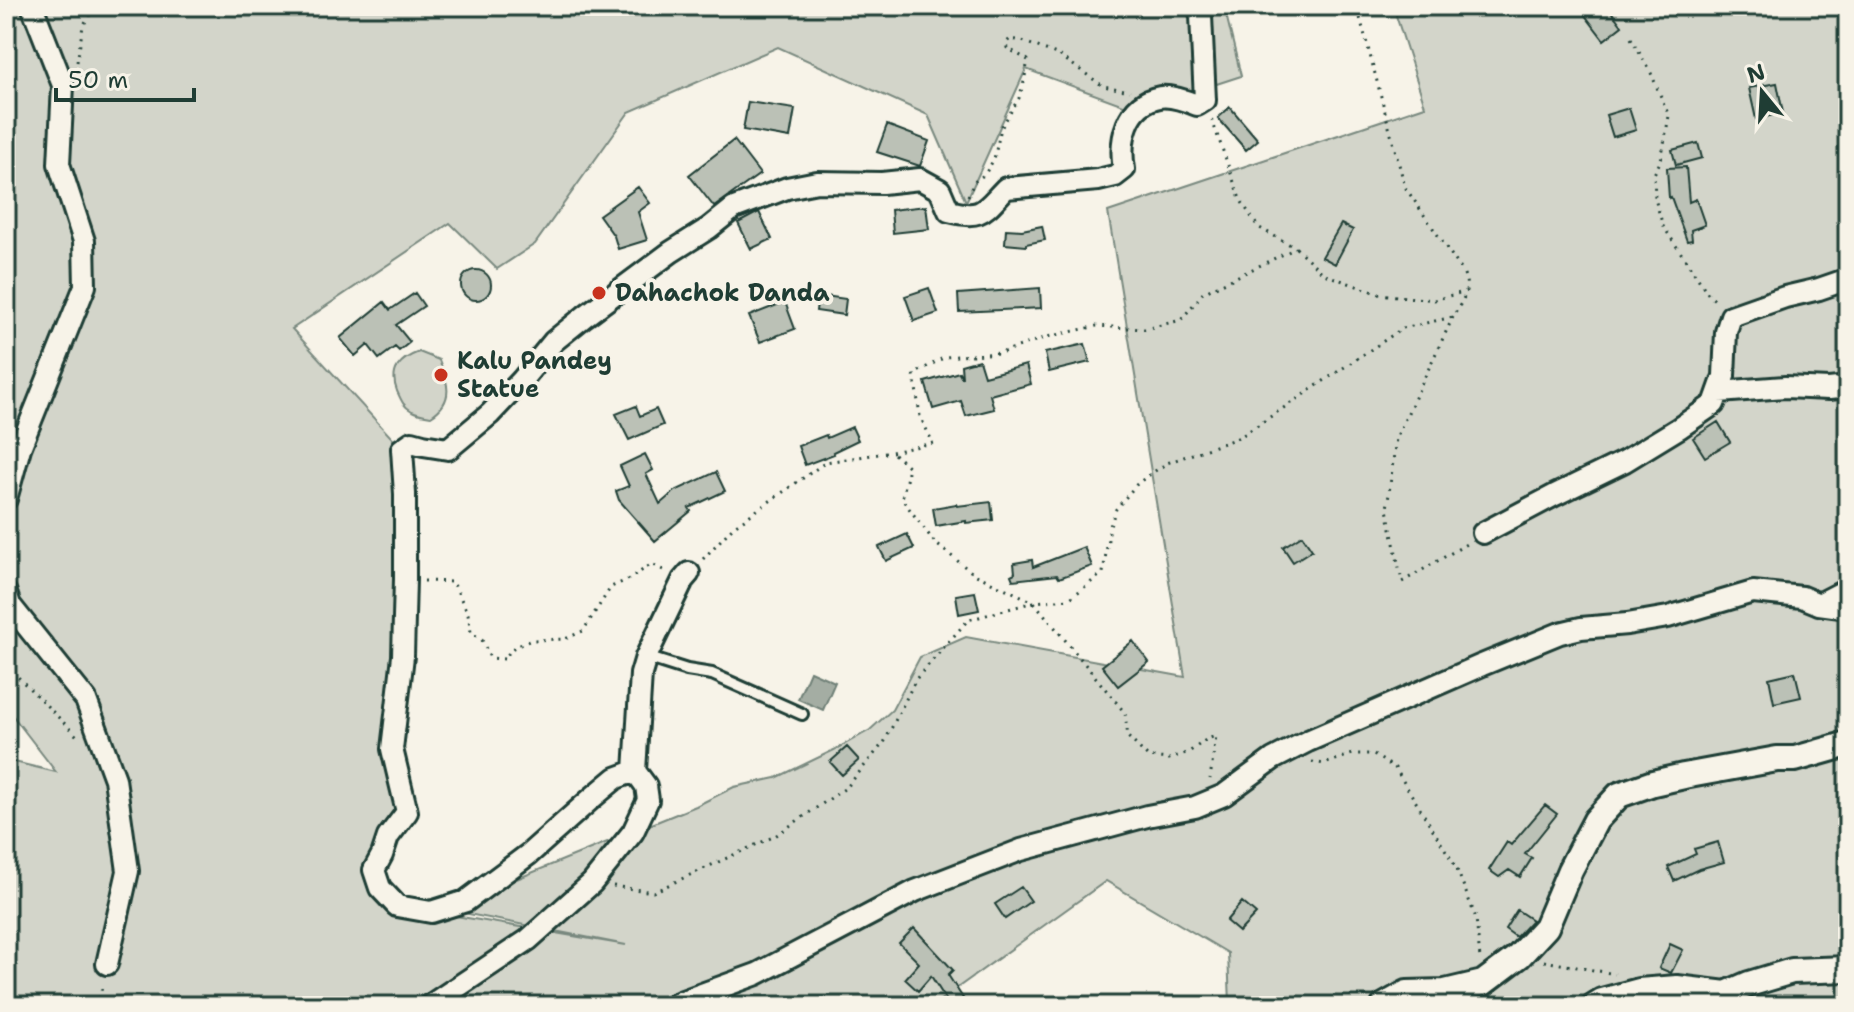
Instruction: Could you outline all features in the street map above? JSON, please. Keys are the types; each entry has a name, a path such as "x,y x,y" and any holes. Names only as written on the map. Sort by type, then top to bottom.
{"street":[{"path":"6,499 20,448 85,286 84,241 59,164 63,85 32,6"},
{"path":"635,771 616,778 529,854 466,901 431,912 397,906 380,888 374,870 388,837 407,812 392,749 403,656 405,494 402,449 412,442 448,449 457,443 490,414 554,341 734,208 787,188 817,182 882,183 920,179 940,190 949,211 970,215 985,211 1006,188 1083,182 1115,176 1124,169 1121,153 1124,133 1131,117 1142,105 1161,96 1197,105 1205,100 1198,6"},
{"path":"1483,533 1625,461 1714,404 1724,376 1726,332 1731,316 1848,279"},
{"path":"1719,392 1785,387 1848,387"},
{"path":"429,1006 528,940 592,883 633,832 648,800 646,786 635,771 641,674 646,657 686,577"},
{"path":"1819,604 1848,589"},
{"path":"673,1006 757,974 915,891 1021,850 1147,816 1195,807 1224,795 1273,759 1308,741 1560,633 1668,617 1753,592 1802,597 1819,604 1848,608"},
{"path":"6,593 10,605 86,700 115,779 128,871 107,964"},
{"path":"1384,1006 1407,993 1445,992 1483,983 1519,956 1546,927 1596,820 1619,795 1684,776 1777,759 1795,759 1848,744"},
{"path":"1594,1006 1639,991 1677,988 1726,994 1792,971 1848,969"}],"lane":[{"path":"646,657 712,674 802,714"}],"path":[{"path":"186,6 253,10 261,6"},
{"path":"1357,6 1405,187 1468,282 1467,291 1396,438 1387,509 1402,582 1483,533"},
{"path":"1631,38 1651,73 1669,116 1661,160 1654,174 1655,199 1663,226 1709,295 1731,316"},
{"path":"961,214 974,182 985,174 994,159 1001,128 1019,98 1024,82 1028,60 1007,48 1006,43 1010,39 1059,55 1103,86 1161,96"},
{"path":"1205,100 1240,199 1258,227 1296,248 1324,274 1379,294 1434,300 1467,291"},
{"path":"405,579 453,582 468,614 471,632 482,640 490,658 505,659 511,649 531,640 565,639 583,631 611,587 652,564 686,577 733,527 826,462 933,443 920,416 914,374 945,357 1000,353 1047,337 1097,326 1145,329 1181,320 1203,293 1296,248"},
{"path":"592,883 653,892 775,836 847,787 885,741 916,679 968,620 1034,602 1069,599 1103,573 1110,526 1116,509 1146,477 1167,463 1240,437 1403,328 1453,317"},
{"path":"892,452 909,467 902,499 935,543 974,574 1034,602 1125,713 1128,737 1148,757 1169,759 1189,752 1216,736 1210,778 1195,807"},
{"path":"6,667 79,737"},
{"path":"1311,762 1324,764 1353,754 1372,754 1395,768 1456,867 1476,918 1483,983"},
{"path":"1519,956 1623,975"},
{"path":"97,1006 107,964"},
{"path":"828,1006 835,1004"}],"shaded area":[{"path":"6,6 1224,6 1241,76 1137,110 1026,69 966,202 928,115 778,47 629,112 535,244 497,269 450,223 292,329 402,449 392,749 407,812 374,870 397,906 626,945 443,909 696,806 734,787 776,778 834,750 870,730 892,710 920,657 966,637 1185,677 1108,212 1425,106 1393,6 1848,6 1848,1006 1232,1006 1228,953 1106,881 932,1006 6,1006 6,760 56,772 6,707"},
{"path":"419,352 439,360 447,383 444,404 431,416 406,407 395,384 398,366"},
{"path":"810,671 835,682 823,710 798,699"}],"building":[{"path":"1578,6 1607,6 1622,26 1604,40"},
{"path":"1777,83 1783,113 1756,119 1749,88"},
{"path":"748,102 795,109 790,138 743,130"},
{"path":"1230,107 1258,140 1246,150 1218,118"},
{"path":"1629,108 1636,130 1613,137 1606,115"},
{"path":"887,125 929,141 920,166 877,152"},
{"path":"734,140 760,174 714,207 689,175"},
{"path":"1698,143 1702,158 1676,165 1672,150"},
{"path":"1686,167 1689,202 1696,199 1705,225 1691,230 1692,240 1687,241 1669,198 1667,168"},
{"path":"638,187 650,203 638,212 647,240 618,249 614,236 599,215"},
{"path":"926,206 929,229 893,233 891,210"},
{"path":"759,212 772,239 751,249 738,223"},
{"path":"1341,224 1353,230 1335,264 1322,257"},
{"path":"1042,226 1045,240 1026,246 1005,244 1006,229"},
{"path":"476,270 487,274 491,285 487,296 476,300 465,296 461,285 465,274"},
{"path":"929,288 938,313 914,321 905,296"},
{"path":"1040,288 1041,308 959,312 958,294"},
{"path":"415,293 424,306 396,325 410,342 399,351 395,347 379,359 368,345 355,356 340,338 384,302 390,310"},
{"path":"818,295 846,299 844,315 816,311"},
{"path":"785,302 795,329 760,342 749,316"},
{"path":"1085,344 1090,362 1049,372 1045,353"},
{"path":"979,360 984,376 1026,365 1031,384 990,395 994,409 966,416 961,401 933,409 925,382 959,372 962,378 961,365"},
{"path":"636,406 640,416 656,409 663,425 629,440 616,414"},
{"path":"1718,422 1730,442 1705,457 1693,438"},
{"path":"852,427 858,440 834,454 805,465 798,446"},
{"path":"645,454 653,470 646,474 660,504 675,491 716,472 725,491 689,508 691,511 655,541 619,500 616,491 629,486 620,466"},
{"path":"991,502 993,520 936,526 933,508"},
{"path":"907,534 914,548 886,561 879,547"},
{"path":"1302,535 1312,550 1293,562 1283,547"},
{"path":"1084,547 1092,566 1059,578 1057,575 1013,580 1014,563 1032,560 1033,567"},
{"path":"975,592 979,610 959,614 956,595"},
{"path":"1133,641 1149,662 1118,686 1102,666"},
{"path":"1795,672 1801,697 1774,703 1769,678"},
{"path":"847,747 859,760 842,775 830,762"},
{"path":"1545,805 1557,814 1525,854 1532,858 1520,877 1509,870 1499,877 1489,870 1507,842 1511,845"},
{"path":"1718,842 1724,862 1674,881 1668,867 1696,854 1694,849"},
{"path":"1021,887 1031,901 1005,919 995,904"},
{"path":"1242,902 1256,914 1239,932 1226,921"},
{"path":"1517,910 1532,920 1516,937 1505,929"},
{"path":"914,928 953,970 948,975 968,1006 950,1006 931,976 918,991 905,979 919,963 899,943"},
{"path":"1670,944 1683,950 1671,973 1659,968"}],"place":[{"name":"Dahachok Danda","path":"599,293"},
{"name":"Kalu Pandey Statue","path":"441,375"}]}
